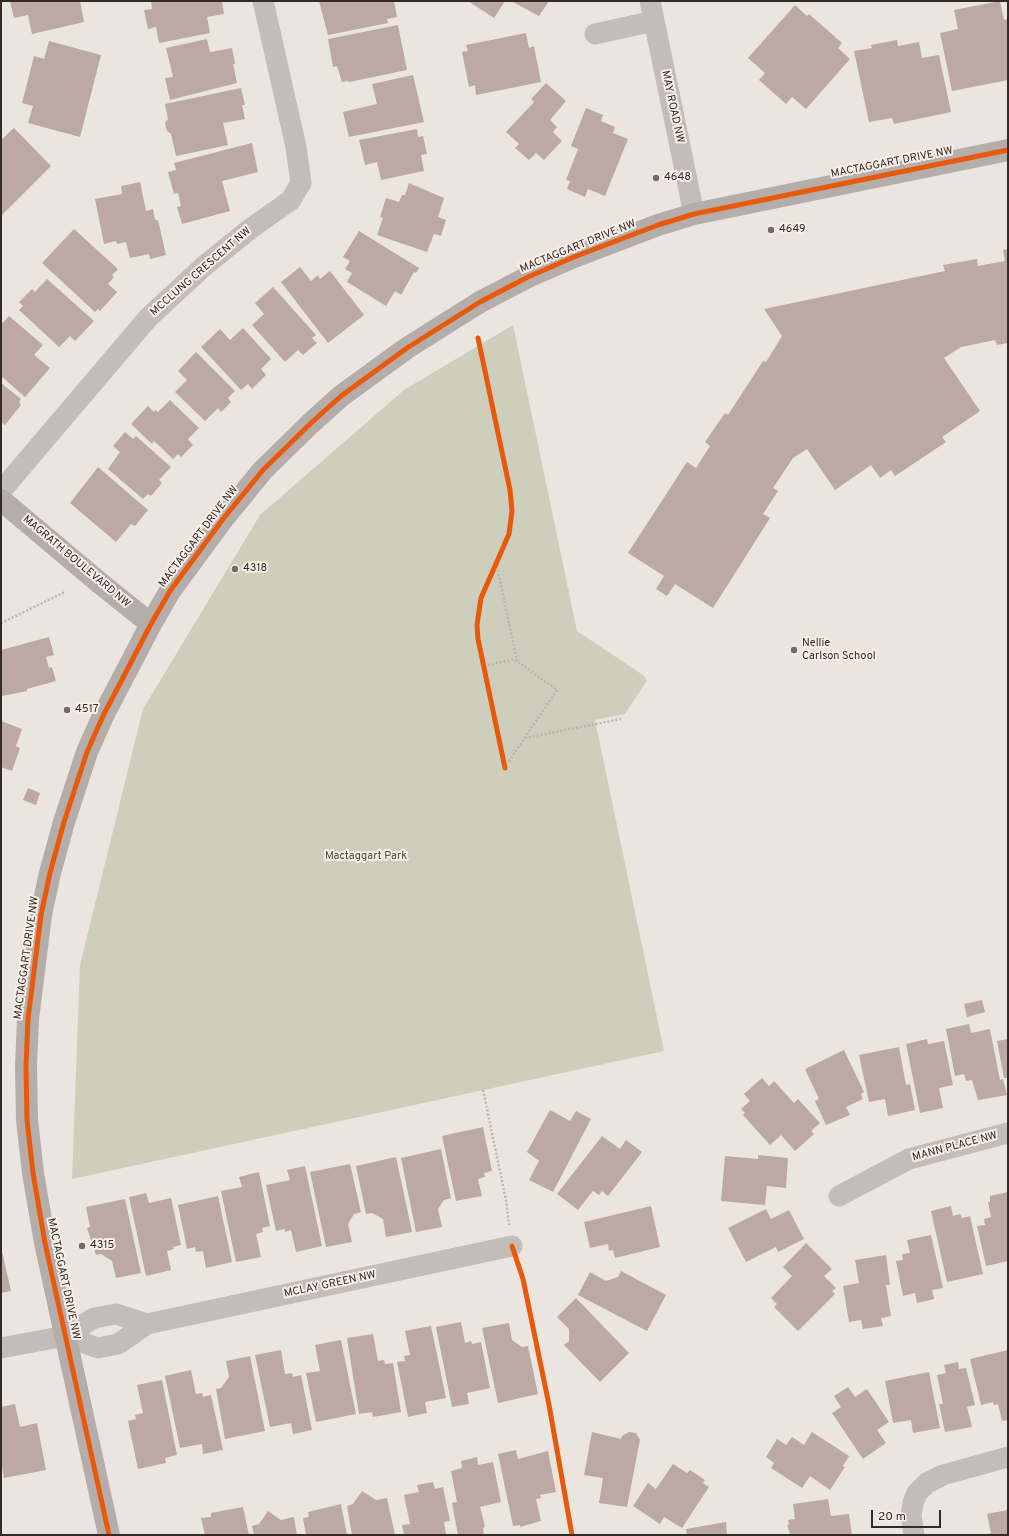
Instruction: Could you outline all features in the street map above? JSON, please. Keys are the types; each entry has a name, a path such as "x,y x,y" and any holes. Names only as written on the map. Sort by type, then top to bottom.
{"street":[{"name":"MCCLUNG CRESCENT NW","path":"1,491 148,318 203,267 250,229 291,200 301,183 296,147 264,1"},
{"name":"MAY ROAD NW","path":"650,1 694,214"},
{"path":"595,34 654,21"},
{"name":"MACTAGGART DRIVE NW","path":"109,1535 65,1336 39,1209 27,1120 26,1066 28,1019 34,968 50,873 82,766 106,710 151,624 195,556 263,470 341,396 440,326 528,277 614,241 694,214 1008,150"},
{"name":"MAGRATH BOULEVARD NW","path":"1,500 151,624"},
{"name":"MANN PLACE NW","path":"839,1196 909,1159 1008,1134"},
{"name":"MCLAY GREEN NW","path":"65,1336 98,1348 118,1344 148,1324 512,1246"},
{"name":"MCLAY GREEN NW","path":"65,1336 94,1318 116,1314 148,1324"},
{"path":"1,1348 65,1336"},
{"path":"914,1535 911,1515 913,1503 917,1493 927,1483 943,1475 1008,1457"}],"path":[{"path":"493,568 499,555"},
{"path":"496,562 517,662"},
{"path":"1,623 65,592"},
{"path":"482,659 485,673"},
{"path":"484,666 514,660 557,690 509,761 504,765 502,755"},
{"path":"524,738 621,718"},
{"path":"483,1090 506,1200 512,1246"}],"green space":[{"name":"Mactaggart Park","path":"513,325 577,631 643,675 646,679 646,682 625,714 595,720 664,1051 72,1179 80,965 143,709 260,515 404,390"}],"building":[{"path":"10,1 80,1 84,22 32,34 28,15 14,18"},
{"path":"151,1 222,1 224,14 207,17 210,33 159,43 156,27 148,29 144,10 152,9"},
{"path":"319,1 394,1 397,17 387,19 388,23 328,35"},
{"path":"468,1 505,1 494,18"},
{"path":"511,1 549,1 539,16"},
{"path":"1000,1 1004,20 1008,19 1008,80 952,91 940,33 958,29 954,10"},
{"path":"795,5 807,16 809,14 842,43 838,48 850,59 806,109 792,97 786,104 759,80 765,73 748,58"},
{"path":"398,25 407,70 349,82 342,82 337,66 333,67 328,39"},
{"path":"526,33 529,48 534,46 541,82 476,95 475,85 469,87 462,52 468,51 466,45"},
{"path":"207,39 210,52 232,48 235,64 233,64 237,83 170,100 165,78 173,77 166,48"},
{"path":"897,40 898,46 919,42 922,58 939,55 951,112 894,124 892,118 869,122 854,51 872,48 871,45"},
{"path":"49,41 101,55 80,137 28,123 33,106 22,103 34,56 44,59"},
{"path":"413,75 424,122 349,137 343,112 377,104 372,84"},
{"path":"546,83 566,101 550,120 557,127 553,132 562,141 544,160 536,153 529,160 515,148 519,144 506,132 534,102 531,99"},
{"path":"241,88 245,105 242,105 245,119 223,123 228,145 176,156 171,134 167,131 165,123 168,119 165,104"},
{"path":"586,108 603,115 601,121 615,127 613,133 628,139 605,196 588,189 585,197 567,189 570,181 566,180 578,149 571,146"},
{"path":"14,128 51,166 1,216 1,140"},
{"path":"417,129 418,137 423,136 427,154 421,155 424,171 381,180 377,162 365,165 359,140"},
{"path":"252,143 258,172 222,181 230,211 182,224 177,207 181,206 178,193 174,194 168,172 176,170 174,163"},
{"path":"140,182 146,211 153,209 155,220 158,220 166,255 150,259 149,254 130,258 126,242 117,244 116,241 104,244 95,199 122,194 121,186"},
{"path":"409,183 444,198 438,217 446,220 441,236 434,234 427,252 377,235 383,218 380,217 386,198 399,202 402,195 405,195"},
{"path":"74,229 118,269 112,275 114,277 108,284 117,292 100,311 98,309 95,312 42,263"},
{"path":"359,231 419,268 416,273 414,272 401,295 395,291 386,306 347,282 352,273 345,269 350,261 343,257"},
{"path":"1008,249 1008,343 997,345 995,340 961,347 944,358 980,411 942,437 946,442 895,476 891,470 880,478 871,465 835,490 807,449 793,458 773,488 778,491 763,514 770,518 713,608 675,584 667,596 656,589 664,576 628,553 687,462 696,468 710,446 705,442 725,413 728,415 763,361 766,362 782,336 764,309 945,271 943,265 977,259 978,266 1005,261 1003,250"},
{"path":"300,267 311,281 318,275 320,279 330,271 364,315 328,343 281,282"},
{"path":"47,279 94,321 75,341 70,336 59,347 19,310 23,306 19,302 32,289 35,292"},
{"path":"273,287 316,335 312,338 317,343 303,355 298,350 285,362 252,325 264,314 255,303"},
{"path":"9,316 43,345 34,355 50,368 25,397 1,376 1,325"},
{"path":"243,328 271,359 261,369 266,375 252,389 248,384 241,390 201,347 220,329 230,340"},
{"path":"196,352 235,391 228,398 231,402 221,412 218,408 205,421 175,392 187,380 178,371"},
{"path":"1,383 21,399 19,402 21,405 5,425 1,422"},
{"path":"170,400 199,428 188,439 193,445 181,457 178,454 173,459 154,441 152,444 131,424 148,406 154,412 155,410 158,412"},
{"path":"125,432 133,439 136,436 171,467 159,480 162,483 151,496 148,494 143,499 108,469 120,452 113,446"},
{"path":"98,467 148,510 135,526 131,524 116,542 70,503"},
{"path":"49,637 54,655 46,657 49,668 52,667 56,681 27,689 27,691 2,696 1,650"},
{"path":"1,721 22,729 16,746 20,748 12,771 1,767"},
{"path":"28,788 40,793 36,805 23,800"},
{"path":"982,1000 985,1012 967,1017 964,1004"},
{"path":"969,1024 971,1033 990,1029 1000,1080 1003,1079 1007,1095 978,1100 972,1080 966,1081 964,1074 955,1076 946,1029"},
{"path":"927,1039 928,1044 944,1041 953,1085 939,1088 943,1108 920,1113 906,1044"},
{"path":"1008,1039 1008,1078 1004,1078 997,1041"},
{"path":"899,1047 906,1085 910,1084 915,1110 888,1116 885,1099 869,1102 859,1055"},
{"path":"844,1050 864,1092 861,1094 863,1099 846,1107 850,1115 826,1125 815,1101 819,1099 805,1069"},
{"path":"762,1078 769,1086 774,1081 794,1103 798,1099 820,1123 811,1131 814,1134 795,1151 781,1135 770,1145 743,1115 745,1113 741,1109 750,1101 744,1094"},
{"path":"550,1110 570,1121 576,1111 591,1119 553,1192 529,1180 539,1161 527,1152"},
{"path":"483,1127 492,1171 484,1173 485,1177 478,1179 482,1196 456,1201 442,1136"},
{"path":"602,1136 620,1149 626,1140 642,1152 608,1196 602,1191 599,1195 593,1191 578,1210 557,1194"},
{"path":"441,1149 451,1198 444,1200 438,1209 442,1227 416,1232 401,1158"},
{"path":"758,1155 788,1158 786,1188 767,1186 765,1205 721,1201 725,1156 758,1159"},
{"path":"396,1157 412,1232 386,1237 383,1219 372,1213 366,1214 356,1166"},
{"path":"350,1164 361,1212 354,1214 348,1224 352,1242 326,1247 310,1172"},
{"path":"305,1166 322,1246 296,1252 291,1230 285,1232 285,1229 276,1231 266,1185 290,1180 287,1170"},
{"path":"259,1172 270,1226 262,1228 263,1232 256,1234 261,1257 236,1262 221,1191 242,1187 239,1177"},
{"path":"1008,1192 1008,1261 986,1266 977,1226 985,1225 984,1219 991,1217 988,1202 990,1202 990,1196"},
{"path":"146,1193 149,1203 171,1198 181,1245 173,1247 174,1249 167,1251 171,1270 146,1276 129,1197"},
{"path":"218,1196 232,1262 206,1268 203,1251 196,1252 195,1247 187,1249 178,1205"},
{"path":"125,1199 141,1273 116,1278 112,1261 101,1254 96,1255 87,1228 90,1227 86,1207"},
{"path":"651,1206 660,1247 615,1258 613,1250 609,1251 608,1244 590,1248 584,1222"},
{"path":"951,1206 953,1216 960,1214 962,1218 970,1216 983,1274 947,1282 931,1211"},
{"path":"766,1209 771,1219 789,1210 804,1239 778,1252 776,1247 746,1262 728,1228"},
{"path":"931,1235 943,1288 932,1290 934,1299 917,1303 915,1293 903,1296 896,1261 903,1260 902,1254 910,1253 907,1240"},
{"path":"806,1243 832,1269 824,1276 836,1288 832,1291 835,1294 798,1331 774,1307 777,1304 771,1298 792,1276 783,1267"},
{"path":"1,1247 11,1291 1,1293"},
{"path":"886,1255 890,1285 886,1285 891,1316 881,1318 883,1326 863,1329 861,1320 849,1322 843,1286 859,1283 855,1260"},
{"path":"621,1271 666,1295 647,1331 578,1295 590,1272 606,1281 618,1277"},
{"path":"576,1298 629,1353 600,1382 564,1345 569,1341 569,1329 557,1317"},
{"path":"461,1322 465,1343 471,1341 472,1344 481,1342 490,1388 467,1393 469,1404 452,1407 436,1327"},
{"path":"509,1323 512,1340 522,1347 528,1346 538,1394 498,1403 482,1328"},
{"path":"431,1326 446,1398 425,1402 427,1413 408,1417 397,1362 405,1361 404,1356 410,1355 405,1331"},
{"path":"373,1334 378,1361 384,1360 385,1364 393,1363 401,1412 373,1417 372,1412 359,1414 347,1338"},
{"path":"341,1340 356,1414 316,1422 306,1373 320,1371 315,1345"},
{"path":"281,1350 285,1374 292,1373 293,1377 301,1375 312,1430 293,1434 291,1423 270,1427 255,1355"},
{"path":"1008,1350 1008,1420 1002,1421 998,1404 994,1405 993,1402 981,1405 970,1359"},
{"path":"250,1356 265,1431 225,1439 216,1389 221,1388 229,1377 226,1361"},
{"path":"958,1362 959,1369 966,1368 975,1405 967,1407 972,1427 945,1432 939,1404 943,1404 937,1375 946,1373 944,1365"},
{"path":"191,1370 196,1394 202,1393 203,1397 211,1395 223,1450 203,1454 202,1444 180,1448 165,1376"},
{"path":"929,1372 940,1428 913,1433 911,1420 893,1423 885,1381"},
{"path":"162,1380 177,1455 165,1458 166,1463 138,1469 128,1421 136,1419 135,1415 143,1413 137,1385"},
{"path":"848,1387 855,1397 867,1389 889,1422 877,1430 886,1443 863,1459 832,1413 841,1407 834,1396"},
{"path":"15,1404 20,1427 37,1423 46,1470 4,1478 1,1461 1,1407"},
{"path":"592,1432 621,1439 622,1436 629,1432 636,1433 640,1440 627,1507 599,1503 603,1478 584,1475"},
{"path":"812,1432 849,1456 843,1466 845,1467 830,1490 810,1476 802,1488 771,1468 774,1463 766,1457 777,1439 786,1445 792,1437 804,1445"},
{"path":"516,1450 518,1459 548,1451 556,1492 540,1495 541,1498 536,1499 541,1521 520,1527 520,1525 513,1526 498,1454"},
{"path":"477,1457 478,1465 493,1462 501,1502 480,1507 485,1527 483,1528 484,1535 458,1535 452,1503 457,1502 451,1471 462,1468 461,1461"},
{"path":"673,1464 687,1473 690,1470 705,1480 703,1483 709,1487 682,1528 664,1517 660,1524 633,1506 648,1483 656,1489"},
{"path":"433,1482 435,1489 443,1487 450,1521 444,1522 446,1534 404,1535 402,1525 410,1524 404,1495 419,1492 417,1485"},
{"path":"362,1491 376,1500 387,1498 395,1535 352,1535 347,1506 353,1504"},
{"path":"828,1499 831,1516 849,1514 852,1535 790,1534 787,1525 789,1524 788,1520 795,1519 793,1504"},
{"path":"341,1504 347,1535 306,1535 303,1518 309,1517 308,1512"},
{"path":"243,1507 249,1535 205,1535 201,1518 211,1517 211,1513"},
{"path":"1008,1510 1008,1535 985,1535 991,1533 987,1514"},
{"path":"268,1511 281,1520 294,1517 297,1535 254,1535 252,1526 259,1524"},
{"path":"726,1522 727,1535 687,1535 686,1529"}],"cycle path":[{"path":"109,1535 45,1243 33,1173 27,1120 26,1066 28,1019 41,915 50,873 64,822 87,752 103,716 170,591 223,519 263,470 310,424 341,396 407,348 480,302 528,277 574,257 658,225 694,214 1008,150"},
{"path":"478,338 510,490 512,511 509,534 481,598 477,625 478,639 505,768"},
{"path":"512,1246 523,1279 549,1405 572,1535"}],"place":[{"name":"4648","path":"656,178"},
{"name":"4649","path":"771,230"},
{"name":"4318","path":"235,569"},
{"name":"Nellie Carlson School","path":"794,650"},
{"name":"4517","path":"67,710"},
{"name":"4315","path":"82,1246"}]}
